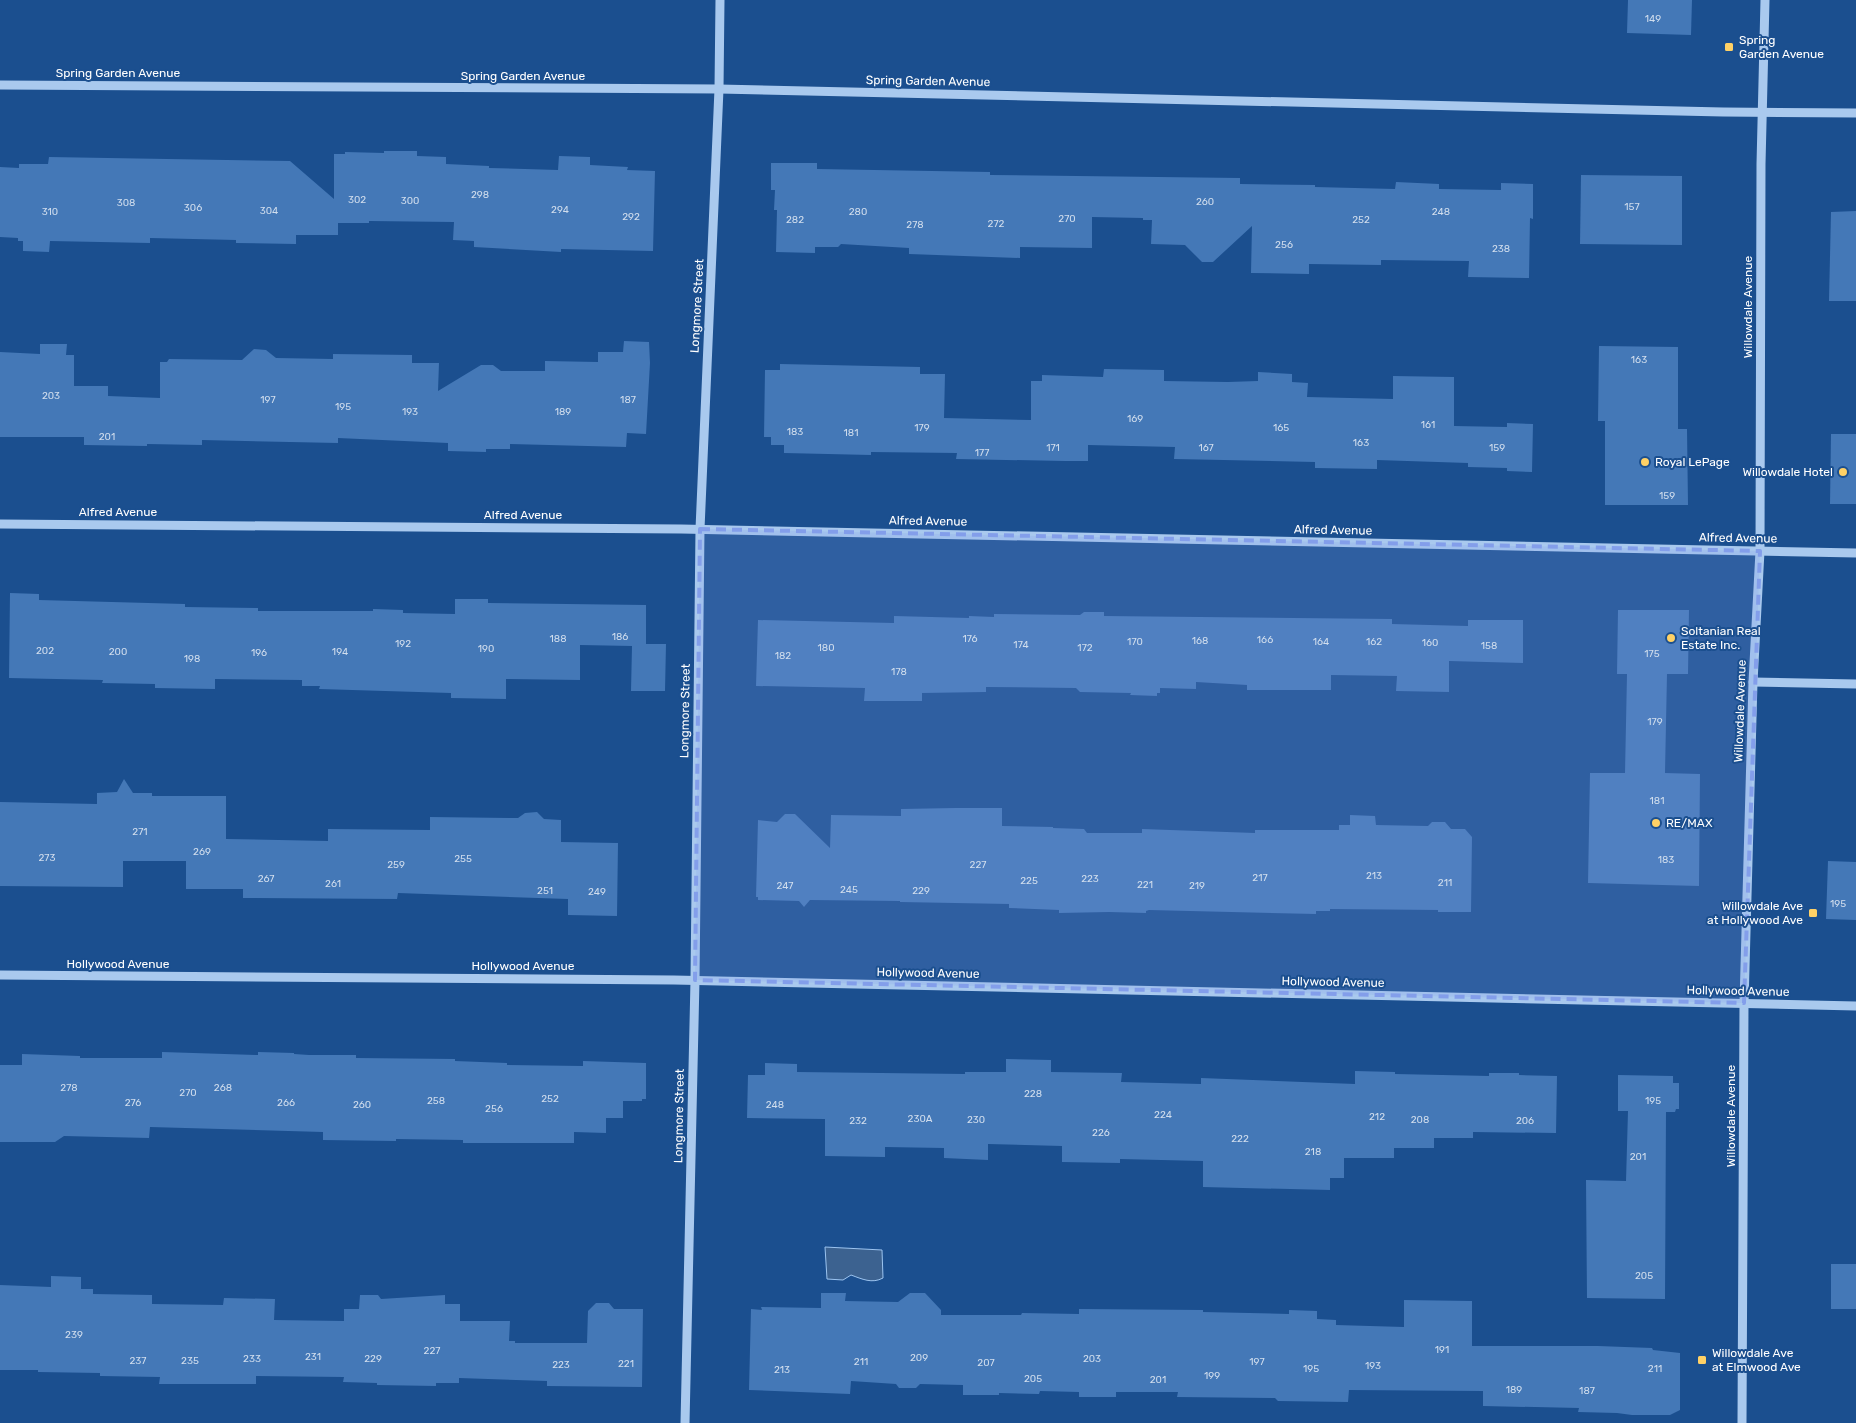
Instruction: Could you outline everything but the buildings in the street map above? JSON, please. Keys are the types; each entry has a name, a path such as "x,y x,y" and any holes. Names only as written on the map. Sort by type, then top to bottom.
{"street":[{"name":"Longmore Street","path":"685,1423 695,980 700,529 719,89 720,0"},
{"name":"Willowdale Avenue","path":"1742,1423 1744,1003 1753,682 1760,551 1762,111 1765,0"},
{"name":"Spring Garden Avenue","path":"0,85 719,89 1703,111 1856,112"},
{"name":"Alfred Avenue","path":"0,524 700,529 1856,553"},
{"path":"1753,682 1856,684"},
{"name":"Hollywood Avenue","path":"0,975 695,980 1856,1006"}],"highlighted area":[{"path":"700,529 1760,551 1744,1003 695,980"}],"water":[{"path":"825,1247 882,1250 883,1278 871,1281 851,1275 843,1280 827,1279"}],"place":[{"name":"Spring Garden Avenue","path":"1729,47"},
{"name":"Royal LePage","path":"1645,462"},
{"name":"Willowdale Hotel","path":"1843,472"},
{"name":"Soltanian Real Estate Inc.","path":"1671,638"},
{"name":"RE/MAX","path":"1656,823"},
{"name":"Willowdale Ave at Hollywood Ave","path":"1813,913"},
{"name":"Willowdale Ave at Elmwood Ave","path":"1702,1360"}]}
